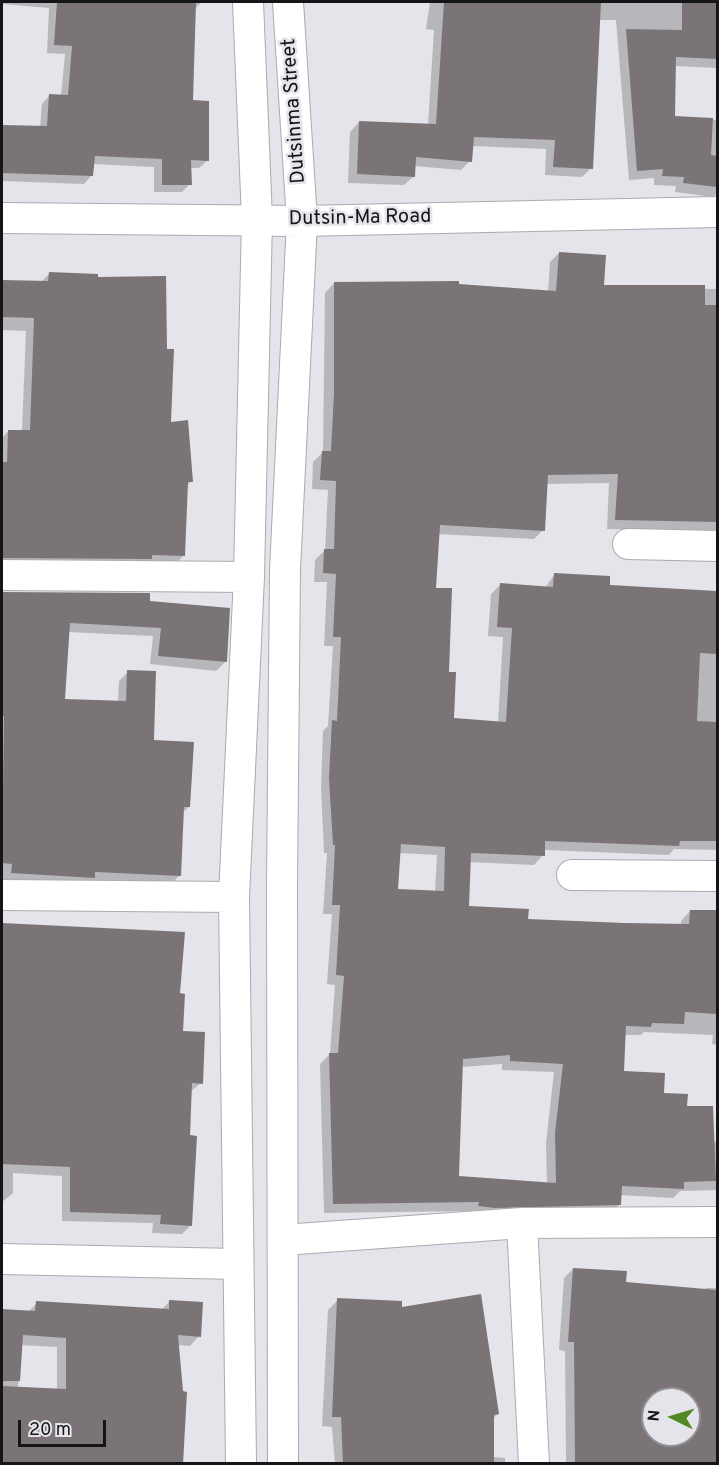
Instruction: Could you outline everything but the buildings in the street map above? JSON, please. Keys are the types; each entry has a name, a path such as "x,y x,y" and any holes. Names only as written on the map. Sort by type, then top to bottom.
{"street":[{"name":"Dutsinma Street","path":"241,1464 234,897 249,577 257,219 248,2"},
{"name":"Dutsinma Street","path":"283,1464 282,884 285,570 302,221 288,2"},
{"name":"Dutsin-Ma Road","path":"2,218 302,221 717,212"},
{"path":"628,544 717,546"},
{"path":"2,575 249,577"},
{"path":"572,875 717,876"},
{"path":"2,895 234,897"},
{"path":"283,1240 522,1223 717,1222"},
{"path":"522,1223 534,1464"},
{"path":"2,1259 237,1264"}]}
